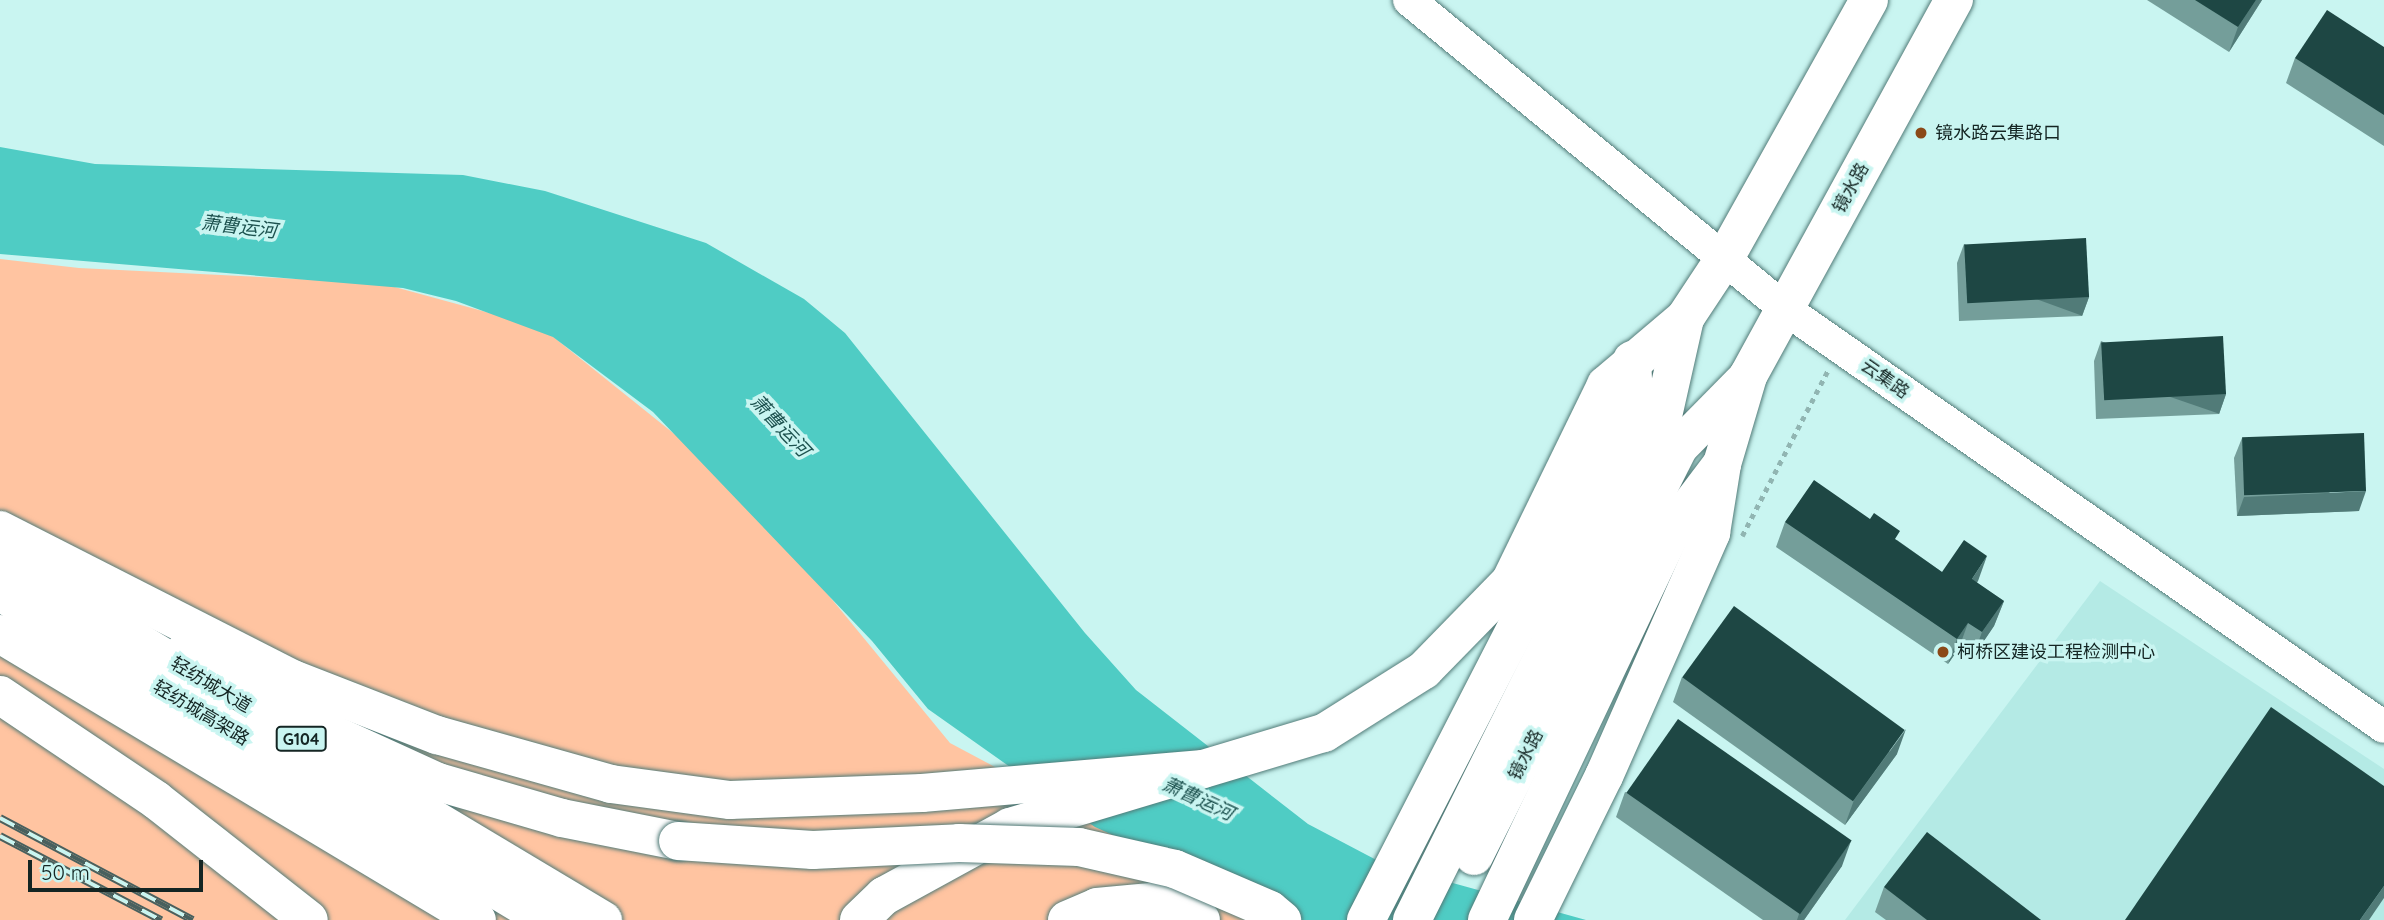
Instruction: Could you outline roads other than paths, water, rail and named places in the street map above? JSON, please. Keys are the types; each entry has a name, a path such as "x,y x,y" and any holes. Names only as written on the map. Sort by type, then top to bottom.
{"main road":[{"path":"859,920 884,896 1010,827 1324,733 1424,670 1510,582 1606,385 1632,360 1685,318 1726,256 1869,0"},
{"name":"镜水路","path":"1748,376 1954,0"},
{"path":"1598,584 1663,416 1685,318"},
{"path":"1366,920 1634,398 1632,360"},
{"path":"1542,910 1711,533 1722,464 1748,376"},
{"path":"1412,920 1598,584 1679,447 1748,376"},
{"path":"1488,920 1672,530 1722,464"},
{"path":"0,533 293,678 437,735 611,784 730,800 922,793 1203,769"},
{"path":"0,533 291,715 438,782 562,818 678,841 813,850 959,843 1079,847 1175,869 1270,910 1282,920"},
{"name":"轻纺城大道","path":"0,559 603,920"},
{"name":"镜水路","path":"1441,920 1598,584"},
{"name":"轻纺城高架路","path":"0,592 547,920"},
{"name":"轻纺城高架路","path":"0,634 477,920"},
{"path":"0,653 445,920"},
{"path":"0,695 156,800 309,920"},
{"path":"1068,920 1097,906 1159,901 1201,920"}],"street":[{"name":"云集路","path":"1409,0 1726,256 1785,309 2384,727"}],"water":[{"name":"萧曹运河","path":"0,147 95,164 463,175 545,191 706,243 804,299 845,333 1085,633 1136,690 1308,824 1384,864 1586,920 1300,920 1095,827 928,709 872,641 653,412 553,337 456,301 403,288 0,254"}],"railway":[{"path":"0,818 193,920"},
{"path":"0,836 161,920"}],"place":[{"name":"镜水路云集路口","path":"1921,133"},
{"name":"柯桥区建设工程检测中心","path":"1943,652"}]}
